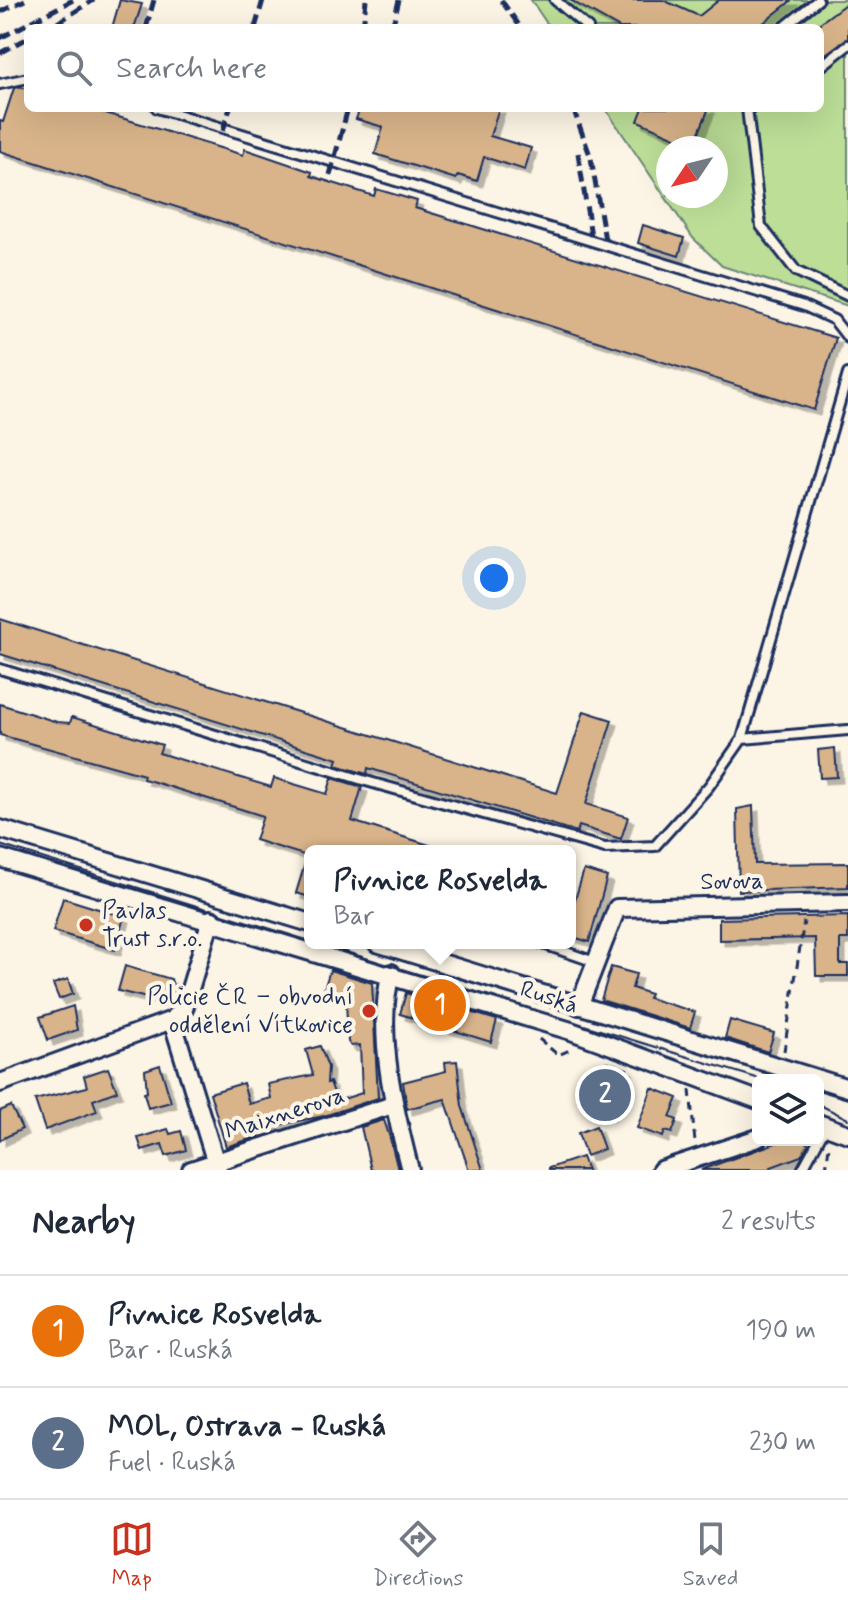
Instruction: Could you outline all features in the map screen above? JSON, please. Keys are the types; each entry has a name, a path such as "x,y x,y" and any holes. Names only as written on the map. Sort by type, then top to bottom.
{"street":[{"path":"0,829 304,921"},
{"name":"Ruská","path":"0,858 304,947"},
{"name":"Sovova","path":"596,962 617,908 848,903"},
{"path":"0,1083 172,1020 184,1009 211,919"},
{"name":"Ruská","path":"311,949 591,1037 752,1098"},
{"name":"Ruská","path":"396,949 848,1088"},
{"path":"579,1006 596,962"},
{"path":"391,973 385,1012 393,1105 410,1170"},
{"path":"172,1020 216,1165"},
{"name":"Maixnerova","path":"191,1170 216,1165 393,1105"},
{"path":"825,1130 848,1134"},
{"path":"661,1170 752,1140"}],"lane":[{"path":"555,0 583,24"},
{"path":"788,24 818,0"},
{"path":"824,64 848,45"},
{"path":"0,84 24,79"},
{"path":"170,112 804,306 834,320 848,338"},
{"path":"747,112 761,226 796,271 848,296"},
{"path":"0,669 366,781 605,848 655,846 709,786 742,739 848,374"},
{"path":"742,739 848,730"},
{"path":"558,949 596,962"},
{"path":"802,1170 825,1130"}],"path":[{"path":"782,1063 807,904"},
{"path":"689,1086 697,1158"},
{"path":"825,1130 826,1170"}],"green space":[{"path":"531,0 848,0 848,306 722,266 693,238 673,208 728,208 728,136 656,136 656,183 608,112 824,112 824,24 547,24"}],"building":[{"path":"120,0 142,4 135,24 113,24"},
{"path":"570,0 663,0 699,16 719,0 792,0 762,24 613,24"},
{"path":"848,2 848,38 824,55 824,24 820,23"},
{"path":"14,88 24,88 24,112 102,112 243,155 245,149 312,172 311,176 374,196 376,189 417,201 415,208 836,338 814,410 0,151 0,121 3,122"},
{"path":"359,112 498,112 490,136 531,148 525,170 484,157 477,181 458,175 456,179 375,154 383,127 356,119"},
{"path":"641,112 707,112 698,136 673,136 638,121"},
{"path":"643,225 684,238 679,256 638,243"},
{"path":"0,619 557,793 584,711 612,720 586,804 628,817 621,839 579,826 577,832 368,768 367,774 336,765 338,759 0,654"},
{"path":"0,704 57,722 70,723 72,717 162,745 159,753 271,787 274,778 327,794 332,778 362,787 352,821 429,845 304,845 304,855 255,840 263,816 143,779 144,775 0,735"},
{"path":"835,748 837,777 820,778 818,750"},
{"path":"753,806 755,864 848,863 848,887 739,891 737,809"},
{"path":"304,867 304,895 296,893"},
{"path":"584,870 607,877 589,942 576,938 576,896"},
{"path":"63,898 124,917 115,950 53,931"},
{"path":"848,916 848,939 840,939 840,964 848,964 848,976 816,976 815,938 719,940 719,919"},
{"path":"125,966 171,979 173,986 164,1002 118,991"},
{"path":"611,967 636,974 632,988 650,994 648,998 695,1012 690,1028 601,1000"},
{"path":"330,970 372,983 378,1098 324,1116 257,1129 259,1136 226,1147 210,1093 243,1083 249,1104 271,1098 268,1084 313,1075 306,1050 320,1046 328,1067 327,1083 330,1082 337,1101 362,1093 360,1045 351,1046 348,1042 346,1001 324,989"},
{"path":"68,979 73,994 59,999 53,984"},
{"path":"406,993 497,1020 491,1042 400,1014"},
{"path":"73,1006 77,1030 48,1040 40,1017"},
{"path":"730,1020 774,1033 768,1052 725,1038"},
{"path":"457,1061 462,1106 483,1170 469,1170 445,1099 407,1109 403,1082 446,1071 445,1062"},
{"path":"608,1062 627,1069 609,1115 590,1108"},
{"path":"160,1065 171,1102 148,1108 144,1093 147,1092 145,1070"},
{"path":"108,1068 117,1091 93,1100 97,1111 45,1130 35,1100 87,1087 84,1076"},
{"path":"652,1088 678,1098 670,1117 677,1120 672,1133 665,1131 663,1137 637,1128"},
{"path":"11,1106 22,1129 0,1140 0,1111"},
{"path":"384,1120 398,1170 371,1170 361,1127"},
{"path":"596,1126 604,1149 586,1156 578,1133"},
{"path":"168,1129 170,1134 181,1131 186,1150 166,1156 162,1144 142,1150 138,1138"},
{"path":"767,1146 807,1146 801,1156 771,1167 772,1170 701,1170"},
{"path":"582,1157 587,1170 549,1170 549,1168"}],"tram line":[{"path":"0,845 304,939"},
{"path":"337,949 752,1077"},
{"path":"752,1069 768,1074"},
{"path":"824,1092 848,1099"},
{"path":"824,1107 848,1119"}],"railway":[{"path":"0,12 25,0"},
{"path":"27,24 73,0"},
{"path":"57,23 94,0"},
{"path":"147,24 154,0"},
{"path":"256,24 263,0"},
{"path":"363,24 366,0"},
{"path":"393,24 399,0"},
{"path":"501,0 518,24"},
{"path":"0,38 24,26"},
{"path":"0,53 24,40"},
{"path":"223,131 229,112"},
{"path":"330,175 347,112"},
{"path":"574,112 591,158 605,240"},
{"path":"578,153 591,236"}],"place":[{"name":"Pavlas Trust s.r.o.","path":"86,925"},
{"name":"Pivnice Rosvelda","path":"440,1005"},
{"name":"Policie ČR – obvodní oddělení Vítkovice","path":"369,1011"},
{"name":"MOL, Ostrava - Ruská","path":"605,1095"}]}
